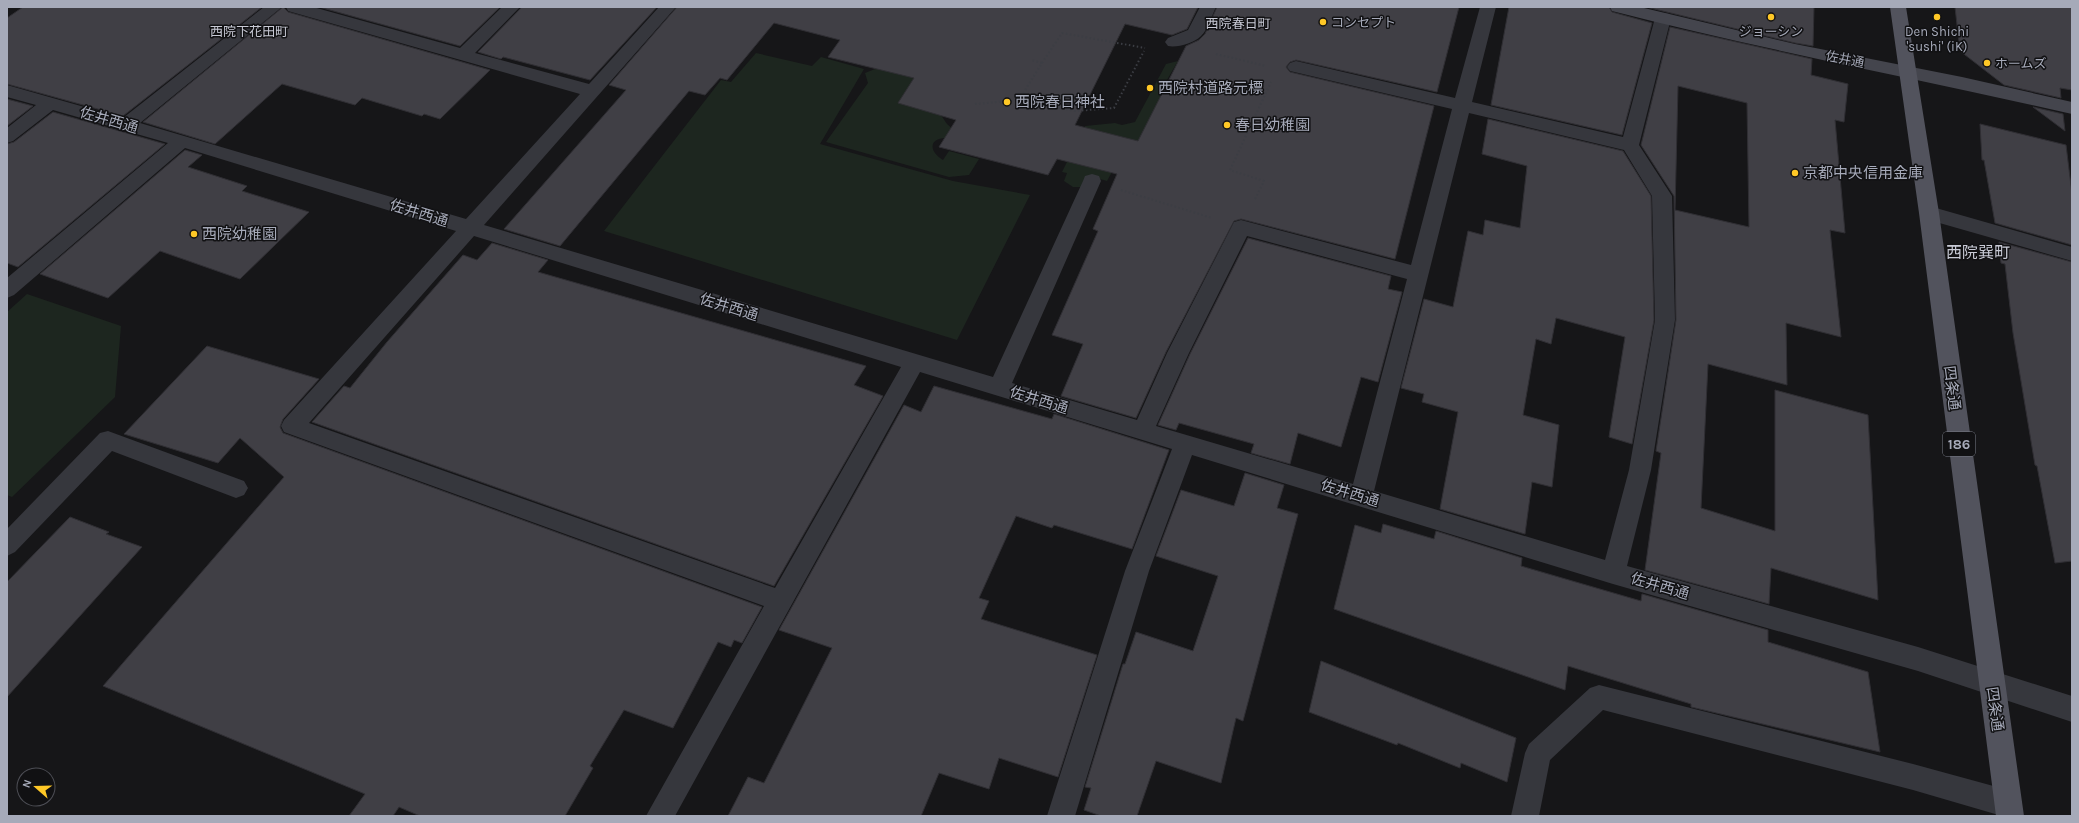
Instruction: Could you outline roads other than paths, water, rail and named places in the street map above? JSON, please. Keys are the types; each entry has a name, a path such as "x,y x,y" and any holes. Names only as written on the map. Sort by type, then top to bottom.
{"main road":[{"name":"四条通","path":"1898,7 1929,213 2009,810"}],"street":[{"path":"126,125 274,7"},
{"path":"294,7 591,91"},
{"path":"463,55 512,7"},
{"path":"668,7 468,228 292,426 781,600"},
{"path":"1178,41 1196,33 1208,7"},
{"path":"1361,497 1488,7"},
{"name":"佐井通","path":"1618,7 1795,49 2072,108"},
{"path":"1630,145 1646,89 1663,18"},
{"path":"1289,68 1463,106 1630,145 1662,196 1665,320 1640,470 1613,573"},
{"name":"佐井西通","path":"7,91 182,141 1613,573 1991,682 2072,709"},
{"path":"7,137 51,103"},
{"path":"7,290 182,141"},
{"path":"999,388 1092,181"},
{"path":"1929,213 2072,254"},
{"path":"1142,432 1178,353 1241,226 1419,275"},
{"path":"660,816 914,363"},
{"path":"7,545 108,440 236,488"},
{"path":"1061,816 1137,571 1185,444"},
{"path":"1525,816 1538,753 1599,697 1913,777 2009,810"}],"place":[{"name":"ジョーシン","path":"1771,17"},
{"name":"Den Shichi 'sushi' (iK)","path":"1937,17"},
{"name":"コンセプト","path":"1323,22"},
{"name":"ホームズ","path":"1987,63"},
{"name":"西院村道路元標","path":"1150,88"},
{"name":"西院春日神社","path":"1007,102"},
{"name":"春日幼稚園","path":"1227,125"},
{"name":"京都中央信用金庫","path":"1795,173"},
{"name":"西院幼稚園","path":"194,234"}],"district":[{"name":"西院春日町","path":"1238,23"},
{"name":"西院下花田町","path":"249,31"},
{"name":"西院巽町","path":"1978,252"}]}
